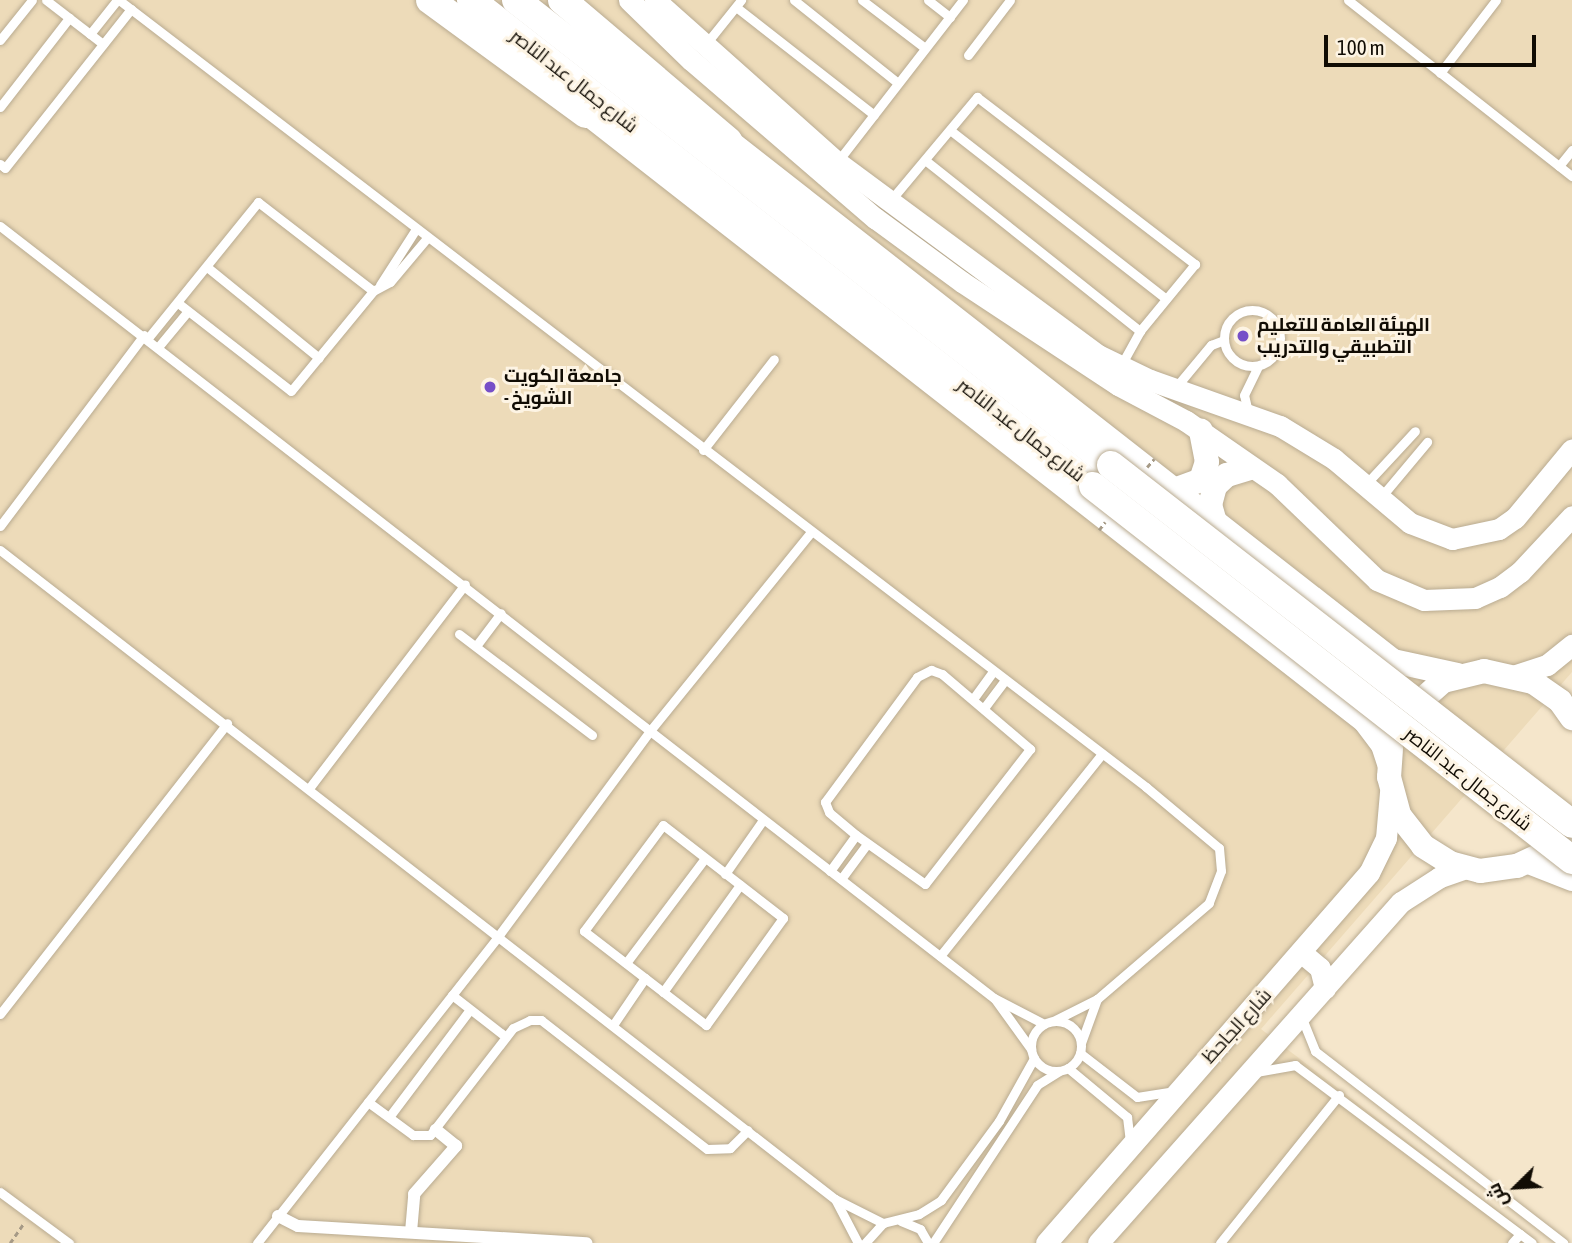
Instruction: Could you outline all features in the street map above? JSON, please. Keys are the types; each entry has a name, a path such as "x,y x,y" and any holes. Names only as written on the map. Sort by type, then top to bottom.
{"highway":[{"path":"430,0 609,130"},
{"name":"شارع جمال عبد الناصر","path":"471,0 1572,860"},
{"name":"شارع جمال عبد الناصر","path":"516,0 1572,824"},
{"path":"562,0 729,141"}],"main road":[{"path":"443,0 1365,721 1383,745 1388,763 1390,790 1413,837 1433,854 1466,868 1490,871 1529,862 1556,845 1572,824"},
{"path":"547,0 1393,661 1458,675"},
{"path":"1174,490 1201,480 1208,462 1200,431"},
{"path":"1215,522 1210,505 1216,486 1227,475 1250,468"},
{"path":"1388,763 1395,734 1410,708 1432,688 1458,675 1484,671 1516,675 1546,690 1572,718"},
{"path":"1529,862 1572,879"}],"street":[{"path":"643,2 875,218 940,266 1118,385 1200,431 1250,468 1277,484 1377,580 1424,600 1475,598 1500,587 1572,516"},
{"path":"680,36 704,47 836,162 888,203 1120,366 1280,426 1430,533 1452,539 1477,536 1515,518 1567,459"},
{"path":"1516,675 1547,665 1572,645"},
{"name":"شارع الجاحظ","path":"1046,1243 1302,953 1377,860 1386,838 1390,790"},
{"name":"شارع الجاحظ","path":"1098,1243 1402,902 1440,877 1466,868"},
{"path":"1302,953 1320,968 1325,988"},
{"path":"411,1233 414,1194 456,1146 436,1130"},
{"path":"278,1216 298,1226 587,1243"}],"lane":[{"path":"0,40 32,0"},
{"path":"46,0 103,44"},
{"path":"90,34 118,0 131,9 810,533 1196,826 1219,848 1221,872 1209,904 1097,999 1037,1030 1033,1053 999,1121 941,1200 919,1213 883,1223 865,1243"},
{"path":"793,0 898,83"},
{"path":"862,0 925,48"},
{"path":"928,0 950,17"},
{"path":"836,162 962,0"},
{"path":"968,55 1010,0"},
{"path":"1348,0 1572,176"},
{"path":"1440,73 1496,0"},
{"path":"704,47 739,3 874,115"},
{"path":"0,164 5,168 131,9"},
{"path":"0,107 69,18"},
{"path":"888,203 977,97 1195,264 1140,331 1120,366"},
{"path":"950,130 1166,299"},
{"path":"1559,166 1572,150"},
{"path":"925,160 1140,331"},
{"path":"0,526 146,336 178,303 258,202 377,288"},
{"path":"0,226 159,346 502,613 649,732 994,998 1049,1023 1072,1027 1081,1048 1137,1097 1183,1088"},
{"path":"178,303 291,391 377,288 416,229"},
{"path":"377,288 390,282 427,237"},
{"path":"207,267 319,358"},
{"path":"159,346 188,310"},
{"path":"1248,414 1244,395 1258,366 1272,358 1280,344 1279,329 1269,316 1254,310 1239,314 1228,325 1224,340 1236,361 1258,366"},
{"path":"1175,388 1211,345 1224,340"},
{"path":"704,450 774,359"},
{"path":"1373,492 1415,431"},
{"path":"1373,492 1427,442"},
{"path":"257,1243 499,935 649,732 810,533"},
{"path":"0,550 227,723 835,1199 883,1223"},
{"path":"310,788 465,584"},
{"path":"476,646 502,613"},
{"path":"459,634 592,735"},
{"path":"931,670 942,674 973,699 1030,748 929,882 921,883 867,844 829,812 828,793 917,677 931,670"},
{"path":"973,699 993,671"},
{"path":"984,708 1005,680"},
{"path":"0,1014 227,723"},
{"path":"940,956 1102,754"},
{"path":"726,874 764,820"},
{"path":"663,825 726,874 783,918 706,1025 584,932 663,825"},
{"path":"830,871 856,835"},
{"path":"841,879 867,844"},
{"path":"626,963 705,858"},
{"path":"663,992 740,885"},
{"path":"613,1025 645,978"},
{"path":"452,995 506,1037"},
{"path":"994,998 1033,1053 1049,1070 1064,1069 1128,1117 1129,1149"},
{"path":"895,1220 920,1229 930,1243 1037,1085 1064,1069 1081,1048 1097,999"},
{"path":"389,1117 469,1010"},
{"path":"1300,1015 1315,1051 1563,1243"},
{"path":"368,1102 413,1135 436,1130 506,1037 522,1022 541,1020 707,1149 730,1148 748,1130"},
{"path":"1251,1074 1295,1065 1339,1095 1532,1243"},
{"path":"1220,1243 1339,1095"},
{"path":"0,1192 69,1243"},
{"path":"835,1199 858,1243"},
{"path":"1512,1243 1520,1234"}],"path":[{"path":"10,1243 30,1214"}],"shaded area":[{"name":"جامعة الكويت - الشويخ","path":"0,0 1572,0 1572,672 1261,1029 1540,1243 0,1243"}],"place":[{"name":"الهيئة العامة للتعليم التطبيقي والتدريب","path":"1243,336"},
{"name":"جامعة الكويت - الشويخ","path":"490,387"}]}
